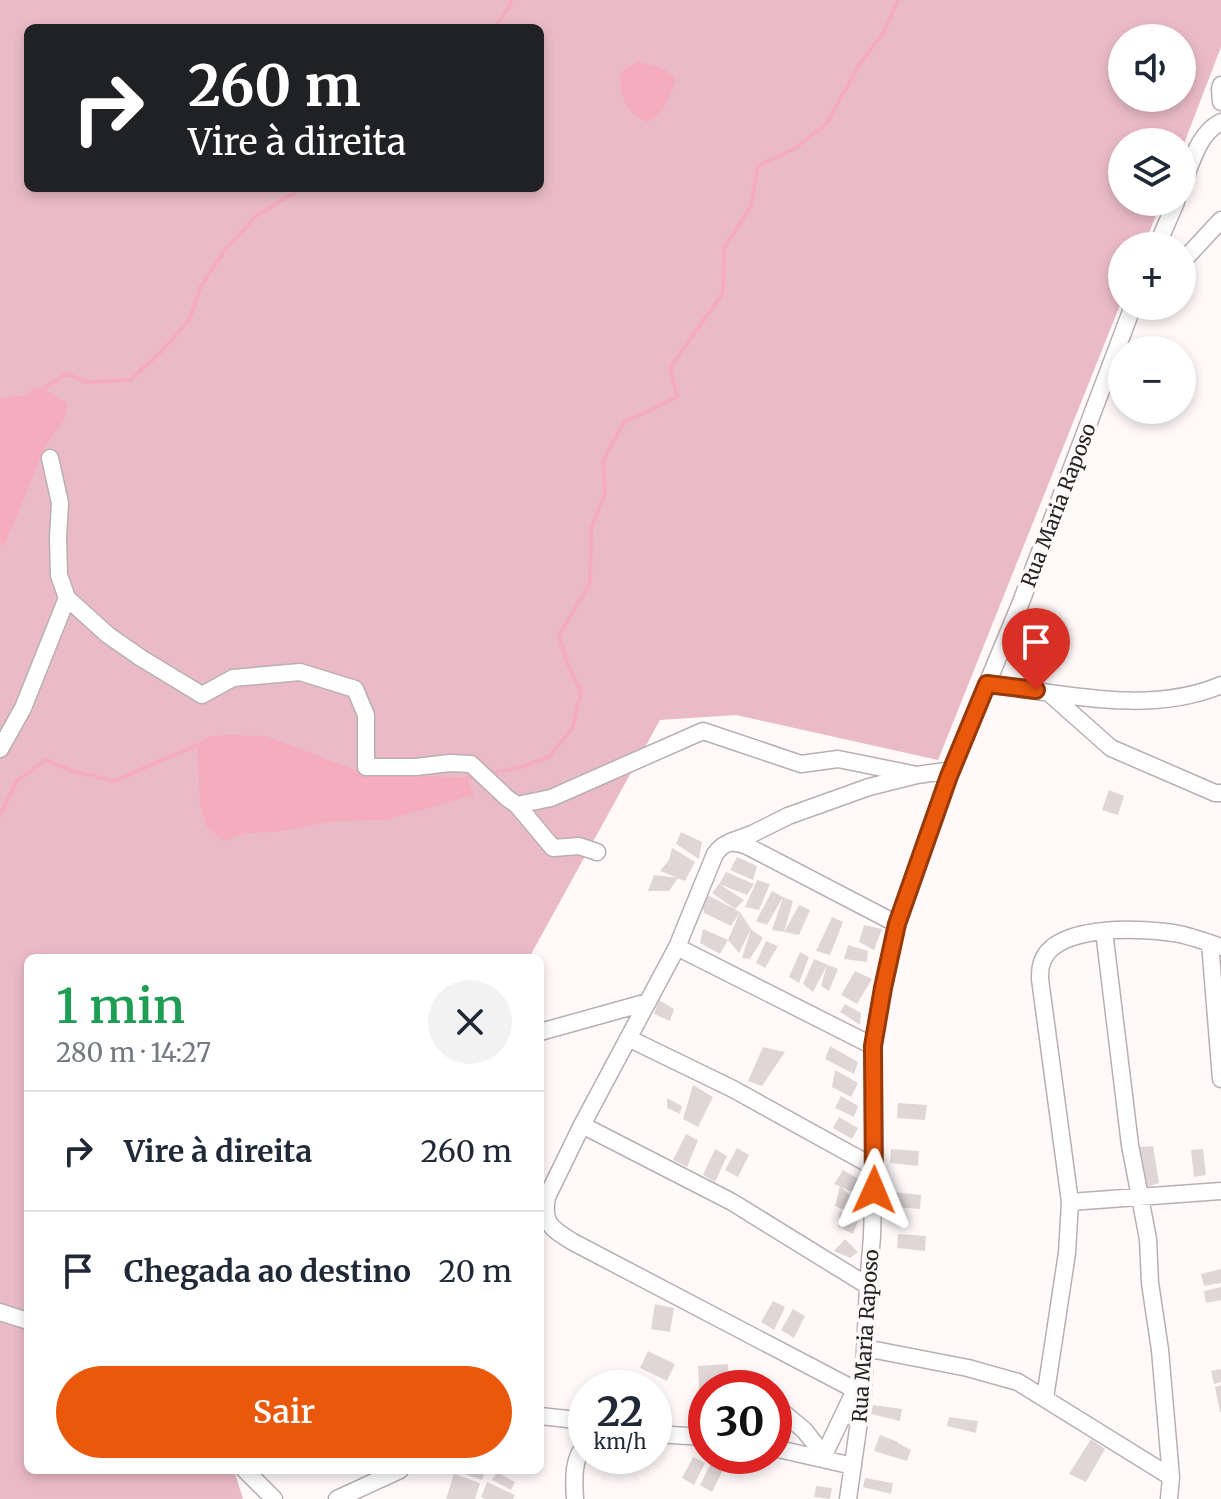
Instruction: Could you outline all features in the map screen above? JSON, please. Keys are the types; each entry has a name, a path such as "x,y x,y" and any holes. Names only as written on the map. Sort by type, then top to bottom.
{"street":[{"path":"1221,85 1221,102"},
{"path":"1196,153 1207,132 1221,122"},
{"path":"1196,247 1221,220"},
{"name":"Rua Maria Raposo","path":"848,1499 865,1348 872,1236 873,1046 897,924 952,770 1021,602 1127,320"},
{"path":"50,458 60,503 59,575 67,598 108,635 202,695 233,678 300,672 355,689 366,715 366,767 471,764 517,805 553,848 579,846 597,852"},
{"path":"0,749 23,708 67,598"},
{"path":"987,684 1084,697 1134,700 1174,699 1221,685"},
{"path":"1048,692 1111,748 1221,793"},
{"path":"517,805 551,798 703,731 801,764 838,759 917,775"},
{"path":"544,1212 547,1197 582,1125 677,947 721,846 788,816 869,787 952,770"},
{"path":"728,842 747,846 897,924"},
{"path":"1045,1398 1067,1253 1070,1202 1042,994 1041,966 1045,957 1055,946 1088,932 1149,929 1182,934 1215,945 1221,1079"},
{"path":"1104,931 1130,1145 1141,1197 1160,1350 1171,1477 1169,1499"},
{"path":"677,947 873,1046"},
{"path":"544,1031 648,1002"},
{"path":"628,1038 733,1089 874,1167"},
{"path":"582,1125 732,1202 868,1286"},
{"path":"1070,1202 1221,1191"},
{"path":"544,1218 551,1228 573,1242 859,1392 826,1458"},
{"path":"0,1312 24,1320"},
{"path":"865,1348 994,1374 1018,1382 1171,1477"},
{"path":"544,1416 568,1419"},
{"path":"792,1420 826,1458"},
{"path":"792,1451 853,1466"},
{"path":"249,1474 274,1499"},
{"path":"337,1499 391,1474"},
{"path":"575,1499 576,1474"}],"shaded area":[{"path":"0,0 1221,0 1221,47 1190,128 1108,128 1108,216 1156,216 1149,232 1108,232 1108,320 1114,320 938,760 736,715 660,720 531,954 24,954 24,1474 235,1474 243,1499 0,1499"},
{"path":"638,62 664,70 676,81 662,111 646,122 629,108 621,84 620,75"},
{"path":"35,387 68,404 64,420 45,447 4,546 0,543 0,399 24,396"},
{"path":"266,736 361,772 467,778 474,795 387,820 336,821 275,832 246,833 224,841 207,827 200,805 197,745 206,737"}],"building":[{"path":"1109,790 1124,796 1118,815 1102,810"},
{"path":"681,832 702,842 699,859 676,844"},
{"path":"672,848 695,862 685,881 660,871 669,860"},
{"path":"737,857 757,866 753,880 730,870"},
{"path":"726,872 754,884 747,895 719,884"},
{"path":"654,875 678,878 669,891 648,891"},
{"path":"757,880 770,884 759,910 745,907"},
{"path":"719,884 744,900 735,909 712,893"},
{"path":"700,891 740,912 731,926 704,913"},
{"path":"772,891 783,897 767,925 756,921"},
{"path":"783,897 793,901 784,932 772,930"},
{"path":"799,905 810,910 799,935 784,932"},
{"path":"740,912 751,929 739,953 728,940"},
{"path":"832,917 843,922 830,955 816,951"},
{"path":"864,925 882,929 874,950 859,942"},
{"path":"703,929 728,940 720,954 700,943"},
{"path":"751,929 763,938 750,959 742,958"},
{"path":"766,941 778,946 765,968 756,963"},
{"path":"848,945 868,951 867,962 844,959"},
{"path":"800,952 809,957 799,983 789,977"},
{"path":"814,959 838,969 829,991 821,986 827,965 813,992 803,984"},
{"path":"855,971 872,979 857,1004 841,995"},
{"path":"659,1000 674,1009 670,1021 654,1014"},
{"path":"845,1004 861,1013 860,1025 840,1012"},
{"path":"830,1046 858,1062 854,1074 825,1059"},
{"path":"763,1047 785,1052 762,1086 748,1081"},
{"path":"835,1070 858,1083 851,1097 832,1087"},
{"path":"693,1085 713,1097 698,1127 683,1119"},
{"path":"841,1096 858,1106 854,1117 835,1108"},
{"path":"667,1098 682,1106 680,1114 667,1108"},
{"path":"898,1103 927,1105 925,1120 897,1118"},
{"path":"839,1117 858,1128 852,1139 833,1128"},
{"path":"686,1134 698,1140 687,1167 673,1160"},
{"path":"1153,1146 1159,1183 1147,1187 1137,1147"},
{"path":"737,1148 749,1155 738,1177 725,1170"},
{"path":"715,1149 727,1156 715,1182 703,1175"},
{"path":"891,1149 919,1151 918,1166 890,1163"},
{"path":"1203,1149 1206,1175 1194,1177 1191,1150"},
{"path":"843,1170 862,1181 857,1194 834,1184"},
{"path":"840,1186 856,1201 852,1213 835,1206"},
{"path":"893,1192 921,1195 920,1209 892,1207"},
{"path":"840,1212 858,1221 853,1234 838,1227"},
{"path":"898,1234 926,1236 925,1251 897,1248"},
{"path":"845,1239 858,1252 850,1258 834,1251"},
{"path":"1221,1269 1221,1283 1204,1286 1201,1274"},
{"path":"1221,1287 1221,1300 1206,1303 1204,1291"},
{"path":"773,1301 785,1307 774,1330 761,1322"},
{"path":"655,1304 674,1308 670,1332 651,1329"},
{"path":"793,1309 805,1316 794,1338 781,1330"},
{"path":"648,1351 675,1364 672,1370 640,1368"},
{"path":"728,1364 728,1370 698,1370 698,1366"},
{"path":"1221,1369 1221,1382 1214,1384 1211,1371"},
{"path":"1221,1385 1221,1412 1220,1412 1215,1387"},
{"path":"873,1405 902,1409 900,1421 871,1414"},
{"path":"949,1417 978,1421 976,1433 947,1426"},
{"path":"880,1435 911,1450 907,1461 874,1451"},
{"path":"1091,1439 1105,1449 1086,1482 1069,1474"},
{"path":"688,1467 688,1474 700,1474 694,1485 682,1478"},
{"path":"454,1474 480,1483 475,1499 446,1499"},
{"path":"465,1474 484,1474 482,1480"},
{"path":"496,1474 501,1474 515,1482 511,1490 492,1480"},
{"path":"706,1474 721,1474 712,1492 700,1485"},
{"path":"865,1478 893,1483 891,1494 863,1487"},
{"path":"487,1482 515,1495 513,1499 481,1497"},
{"path":"816,1486 832,1488 830,1499 814,1497"}],"waterway":[{"path":"498,24 511,4 510,0"},
{"path":"487,774 549,757 572,729 581,692 566,660 559,635 590,583 591,529 605,493 603,461 624,422 677,397 670,368 723,293 724,248 751,206 758,166 794,149 827,123 859,65 884,32 898,0"},
{"path":"44,389 66,374 88,382 130,380 159,354 189,320 201,286 225,250 257,215 296,192"},
{"path":"0,815 17,781 46,760 72,771 114,781 197,745"},
{"path":"467,778 478,776"}],"route":[{"path":"874,1190 873,1046 897,924 949,776 987,684 1036,690"}]}
